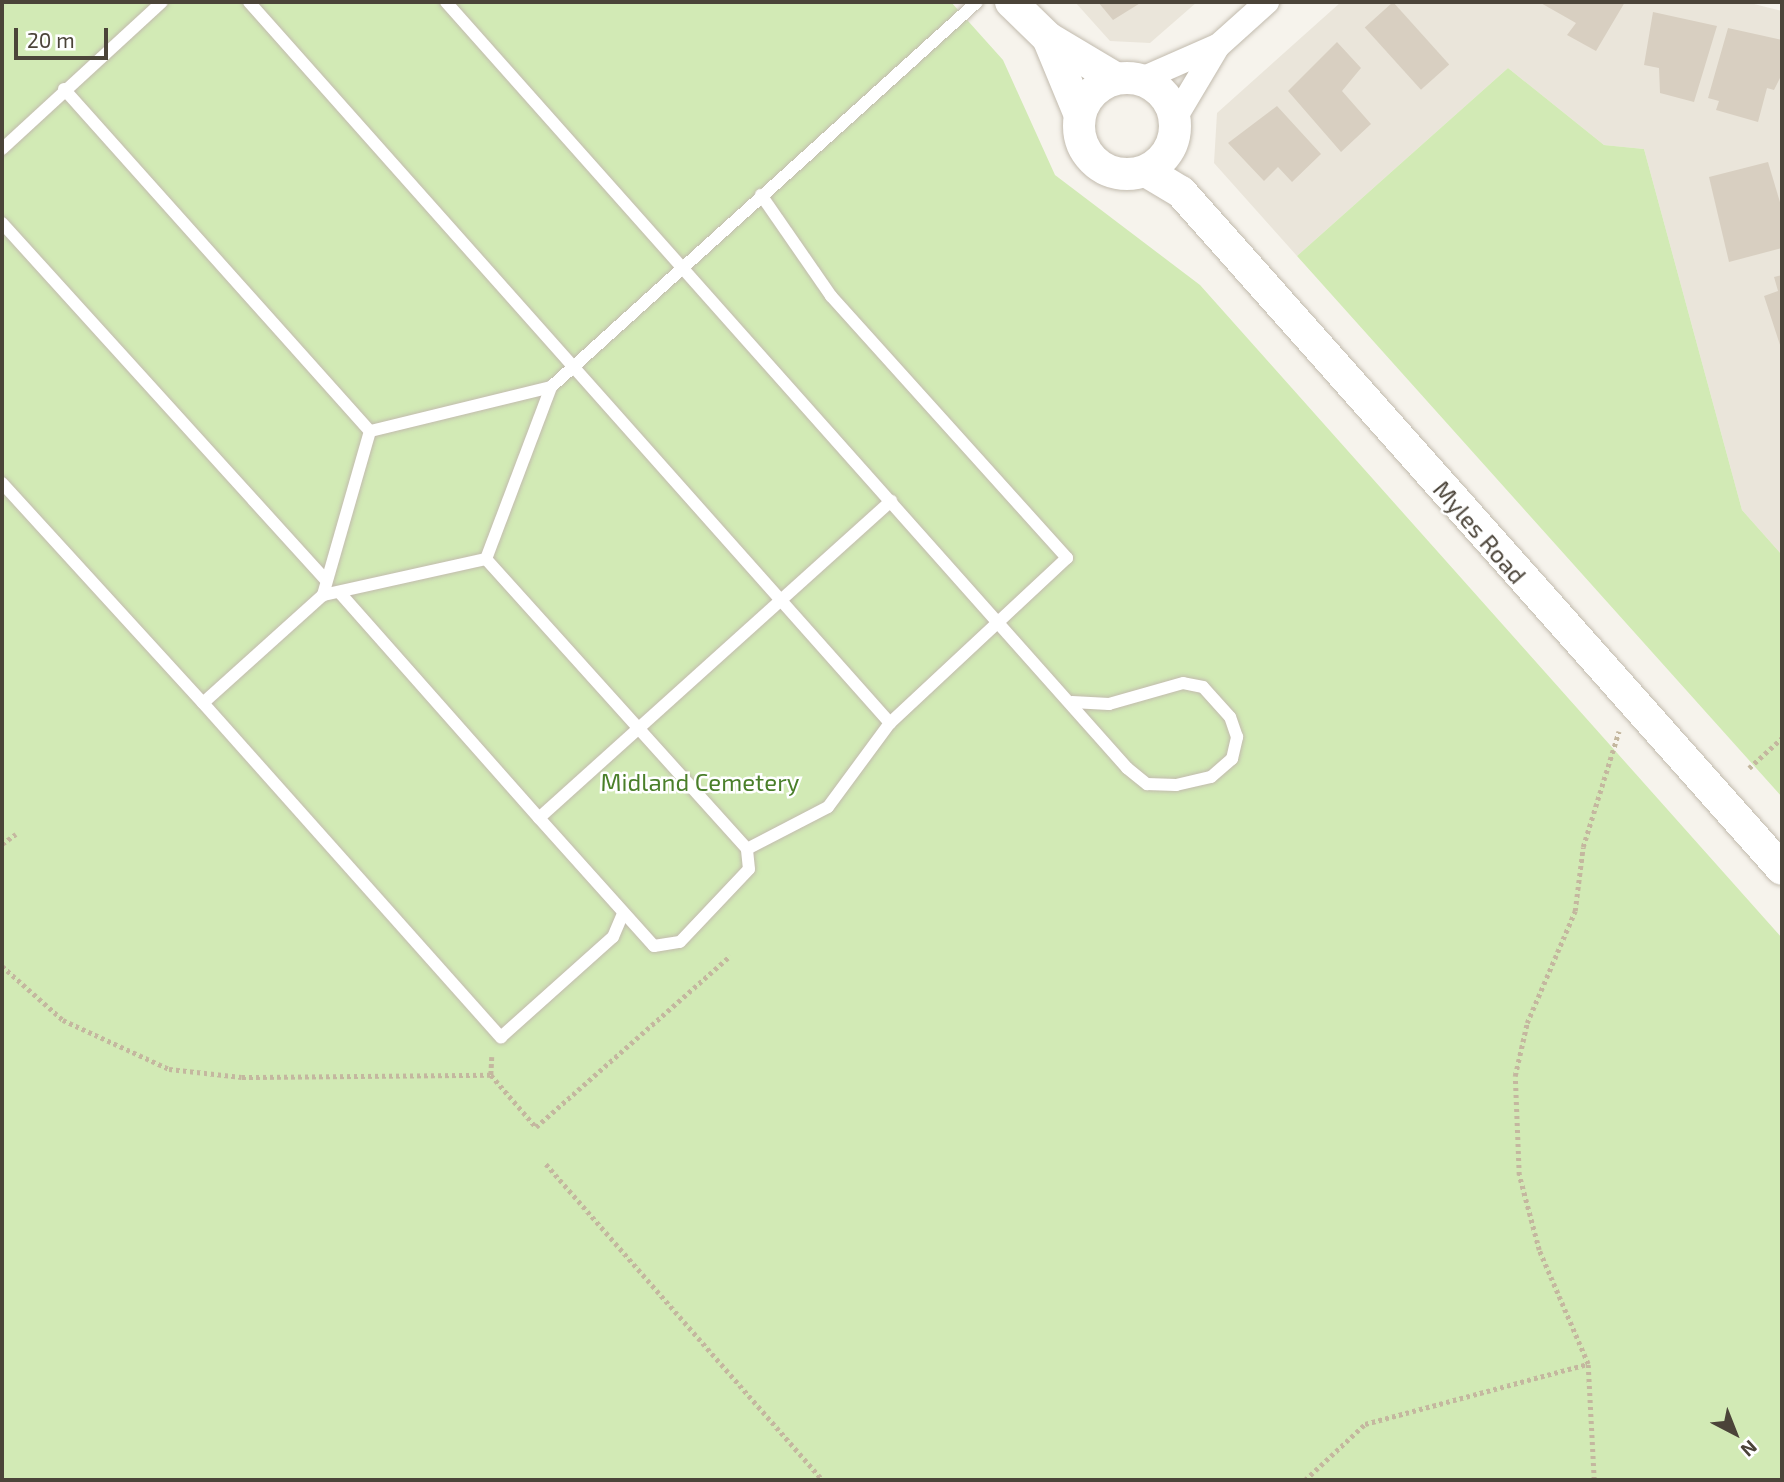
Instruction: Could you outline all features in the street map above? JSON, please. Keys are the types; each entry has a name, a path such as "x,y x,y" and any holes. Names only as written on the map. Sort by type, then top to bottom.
{"street":[{"path":"1011,2 1048,38 1165,95 1181,192"},
{"path":"1048,38 1079,113 1079,137 1090,159 1110,172 1146,171 1173,131 1218,46 1267,2"},
{"path":"1079,113 1091,92 1218,46"},
{"name":"Myles Road","path":"1146,171 1181,192 1629,700 1782,869"}],"lane":[{"path":"2,149 64,89 162,2"},
{"path":"249,2 890,723"},
{"path":"446,2 1072,702 1101,742 1147,784 1211,777 1232,759 1237,737 1230,717 1203,687 1182,683 1109,704 1072,702"},
{"path":"486,559 551,387 573,364 977,2"},
{"path":"64,89 370,431"},
{"path":"747,849 828,807 890,723 1067,558 831,296 761,195"},
{"path":"2,223 326,580"},
{"path":"370,431 551,387"},
{"path":"323,595 370,431"},
{"path":"2,483 501,1037 613,937 623,914"},
{"path":"539,818 891,501"},
{"path":"203,704 323,595 486,559"},
{"path":"340,593 654,946 680,942 749,869 747,849 486,559"}],"path":[{"path":"1594,1480 1588,1364 1539,1250 1519,1175 1515,1076 1527,1023 1575,911 1583,847 1629,700"},
{"path":"1749,768 1782,738"},
{"path":"2,844 16,834"},
{"path":"491,1075 536,1128 730,956"},
{"path":"2,967 63,1020 169,1069 270,1078 491,1075"},
{"path":"491,1075 501,1037"},
{"path":"546,1164 823,1480"},
{"path":"1305,1480 1365,1424 1588,1364"}],"shaded area":[{"path":"1075,2 1197,2 1150,43 1110,41"},
{"path":"1341,2 1746,2 1782,11 1782,555 1742,510 1644,149 1604,145 1508,68 1297,256 1214,163 1217,113"}],"green space":[{"name":"Midland Cemetery","path":"2,2 951,2 1003,60 1055,175 1200,285 1782,938 1782,1480 2,1480"},
{"path":"1508,68 1604,145 1644,149 1742,510 1782,555 1782,797 1297,256"}],"building":[{"path":"1098,2 1142,2 1113,20"},
{"path":"1393,2 1449,64 1421,90 1365,27"},
{"path":"1539,2 1625,2 1596,51 1567,35 1576,23"},
{"path":"1653,12 1717,26 1694,102 1660,93 1659,68 1644,65"},
{"path":"1728,28 1782,40 1782,74 1774,90 1767,88 1758,122 1716,110 1719,101 1708,98"},
{"path":"1337,42 1361,68 1342,91 1371,124 1341,152 1288,91"},
{"path":"1277,106 1321,154 1292,182 1278,167 1264,181 1228,143"},
{"path":"1768,162 1782,209 1782,248 1729,262 1709,177"},
{"path":"1782,275 1782,351 1764,296 1778,291 1774,277"}]}
